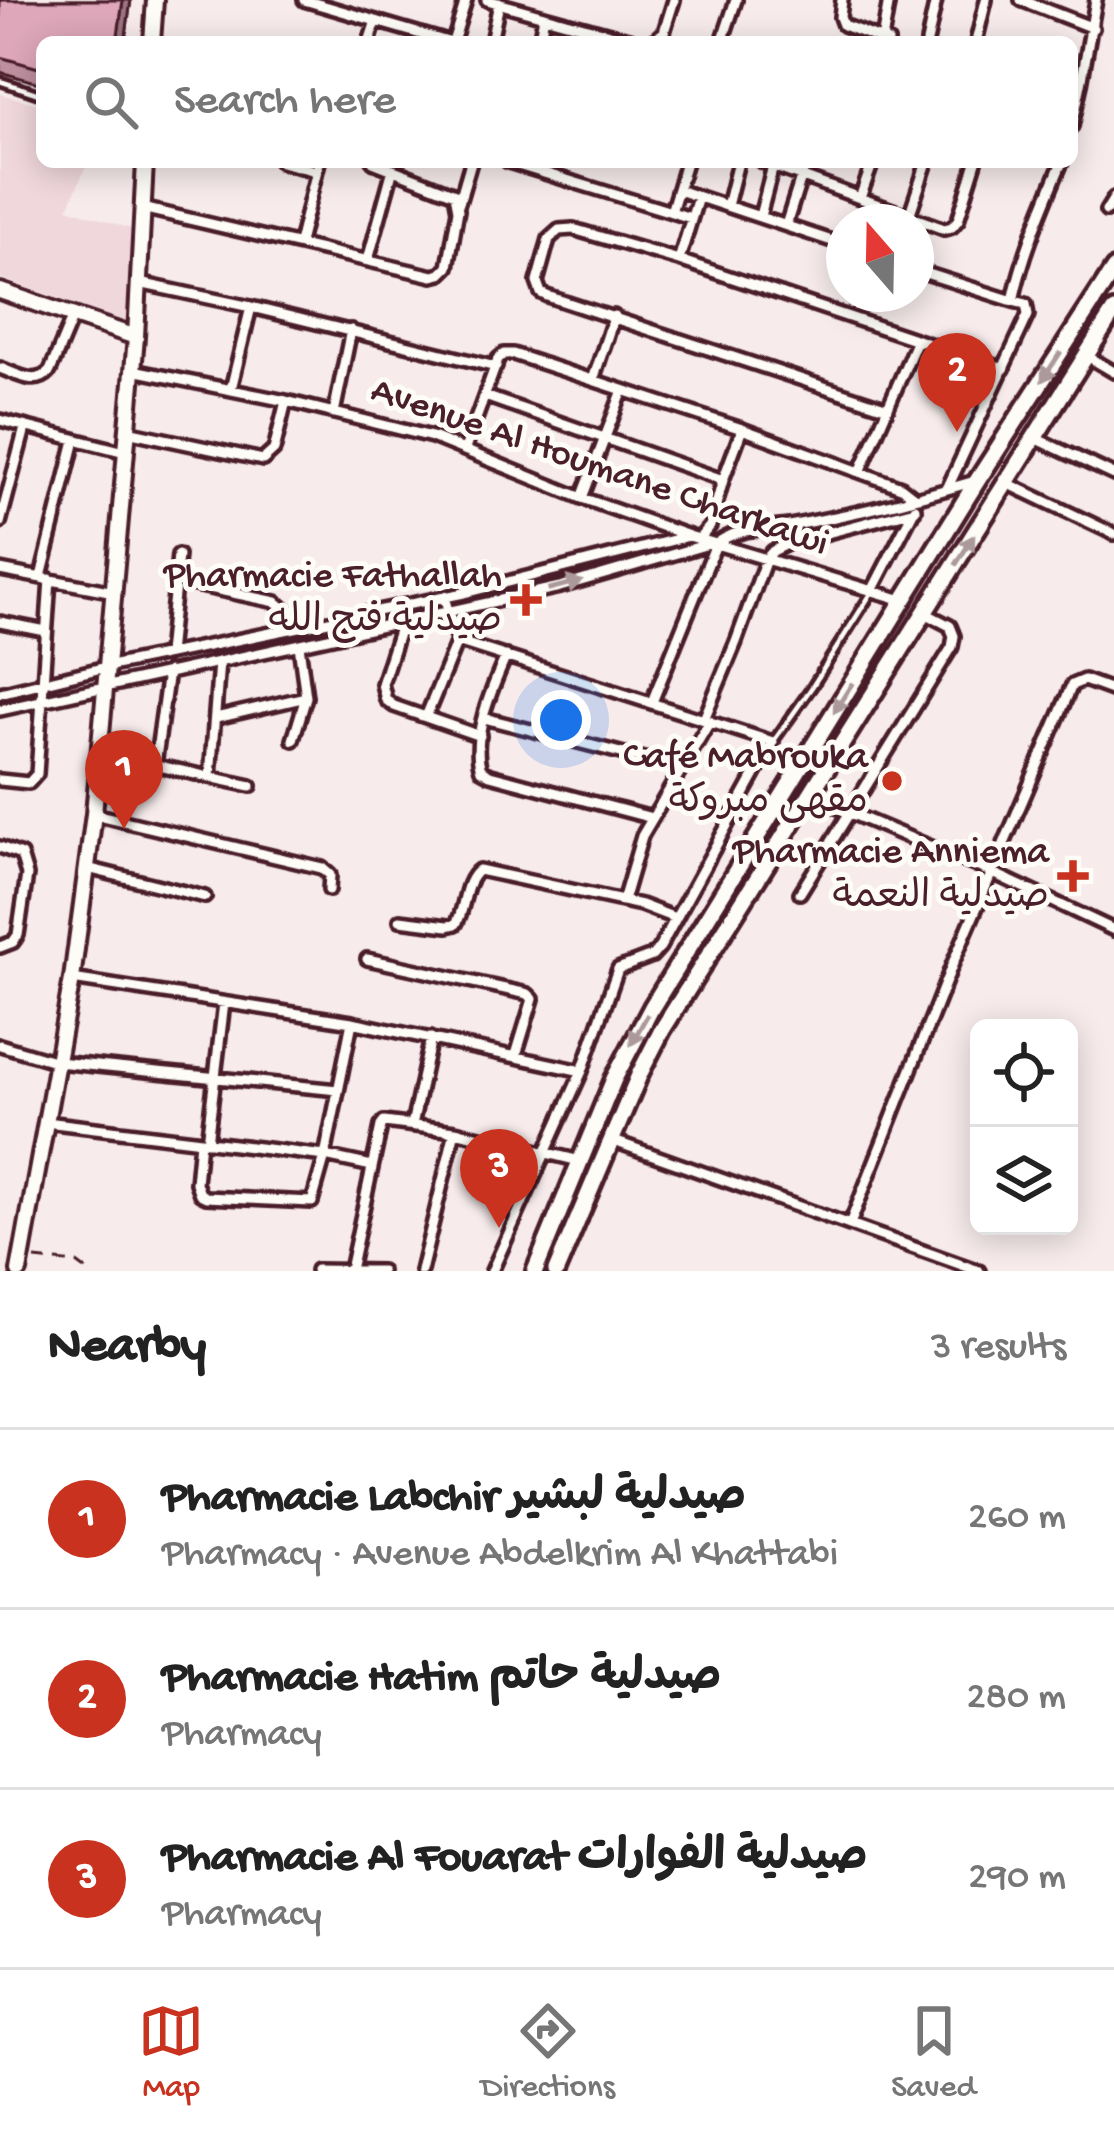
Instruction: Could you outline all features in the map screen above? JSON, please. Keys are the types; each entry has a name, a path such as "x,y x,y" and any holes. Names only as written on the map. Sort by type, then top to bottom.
{"main road":[{"path":"154,0 154,36"},
{"path":"20,1264 72,979 94,814 136,337 145,168"},
{"path":"535,1271 614,1079 652,1007 977,481 1114,269"},
{"path":"0,291 136,337"},
{"path":"556,1271 662,1030 1114,311"},
{"path":"903,601 924,592 925,613"},
{"path":"903,601 903,621 925,613"}],"street":[{"path":"304,0 430,36"},
{"path":"360,16 364,0"},
{"path":"453,36 466,0"},
{"path":"487,0 617,36"},
{"path":"659,36 674,0"},
{"path":"725,36 736,0"},
{"path":"842,0 844,25 872,36"},
{"path":"885,36 889,0"},
{"path":"928,36 937,0"},
{"path":"978,36 986,0"},
{"path":"1021,0 1093,28"},
{"path":"1078,79 1096,0"},
{"path":"492,36 499,3"},
{"path":"539,36 544,16"},
{"path":"371,36 376,21"},
{"path":"298,243 317,168"},
{"path":"390,168 452,190 459,203"},
{"path":"142,208 433,276 448,267 469,168"},
{"path":"530,168 692,218"},
{"path":"671,212 684,168"},
{"path":"728,206 737,168"},
{"path":"760,216 766,168"},
{"path":"778,168 876,204"},
{"path":"785,225 804,168"},
{"path":"860,198 871,168"},
{"path":"913,204 925,168"},
{"path":"934,225 944,229 955,225 974,168"},
{"path":"1013,301 1024,258 1060,168"},
{"path":"368,260 393,169"},
{"path":"678,190 826,239"},
{"path":"679,260 698,196"},
{"path":"1106,211 1114,198"},
{"path":"889,408 542,293 538,275 553,233 573,229 679,260 1004,369"},
{"path":"934,275 1025,304 1028,315 947,489"},
{"path":"138,283 496,367"},
{"path":"231,389 251,307"},
{"path":"0,368 32,380 44,378 73,316"},
{"path":"593,380 614,316"},
{"path":"334,413 351,330"},
{"path":"860,472 917,340"},
{"path":"465,449 500,356 513,354 742,429 901,487 914,497 915,510 872,592"},
{"path":"1087,356 1114,371"},
{"name":"Avenue Al Houmane Charkawi","path":"133,370 432,437 582,498 714,544 903,601"},
{"path":"582,498 623,390"},
{"path":"485,396 723,480"},
{"path":"127,430 263,460 274,450 286,401"},
{"path":"0,420 125,452"},
{"path":"0,523 25,428"},
{"path":"0,693 694,537 710,526 742,429"},
{"path":"1035,438 1114,476"},
{"path":"0,780 29,783 38,767 45,578 75,440"},
{"path":"0,710 560,587 714,544 740,531 789,526 977,481"},
{"path":"1007,483 1114,534"},
{"path":"623,901 642,836 707,720 772,550 915,510"},
{"path":"652,702 714,544"},
{"path":"168,654 178,555"},
{"path":"0,570 114,592"},
{"path":"176,581 276,602 288,612 292,628"},
{"path":"426,717 457,640 443,597"},
{"path":"406,604 383,695 394,706 480,736"},
{"path":"800,892 952,647 955,636 950,626 925,613"},
{"path":"2,625 46,631"},
{"path":"457,640 772,742 656,952 618,969 582,1071 492,1271"},
{"path":"292,740 306,697 299,646"},
{"path":"506,656 487,700 478,766 485,773 652,818"},
{"path":"210,777 219,662"},
{"path":"155,765 168,672"},
{"path":"850,1224 953,963 1072,685 1084,680 1114,692"},
{"path":"216,718 306,697"},
{"path":"484,718 683,769"},
{"path":"99,753 251,786"},
{"path":"810,796 1111,929 1114,916"},
{"path":"94,814 322,868 330,875 329,890"},
{"path":"0,847 21,855 27,875 17,935 0,947"},
{"path":"87,868 205,898"},
{"path":"400,920 456,924 470,879 479,870 623,901 675,918"},
{"path":"367,959 530,995 532,1008 516,1055"},
{"path":"72,979 352,1022 582,1071"},
{"path":"224,1004 196,1183 206,1197 312,1202 352,1022"},
{"path":"412,1125 431,1038"},
{"path":"0,1045 57,1062 338,1090"},
{"path":"350,1270 382,1124 388,1121 580,1161"},
{"path":"46,1123 325,1156 372,1166"},
{"path":"421,1271 455,1132"},
{"path":"611,1139 979,1271"},
{"path":"316,1270 381,1271"}],"lane":[{"path":"0,81 36,93"},
{"path":"772,742 872,592"}],"path":[{"path":"20,1264 77,1263 88,1271"}],"shaded area":[{"path":"0,94 36,103 36,168 85,168 68,208 131,229 127,322 0,278"}],"building":[{"path":"0,0 123,0 118,36 36,36 36,67 0,57"}],"place":[{"name":"Pharmacie Hatim صيدلية حاتم","path":"957,432"},
{"name":"Pharmacie Fathallah صيدلية فتح الله","path":"526,600"},
{"name":"Café Mabrouka مقهى مبروكة","path":"892,781"},
{"name":"Pharmacie Labchir صيدلية لبشير","path":"124,829"},
{"name":"Pharmacie Anniema صيدلية النعمة","path":"1073,876"},
{"name":"Pharmacie Al Fouarat صيدلية الفوارات","path":"499,1228"}]}
